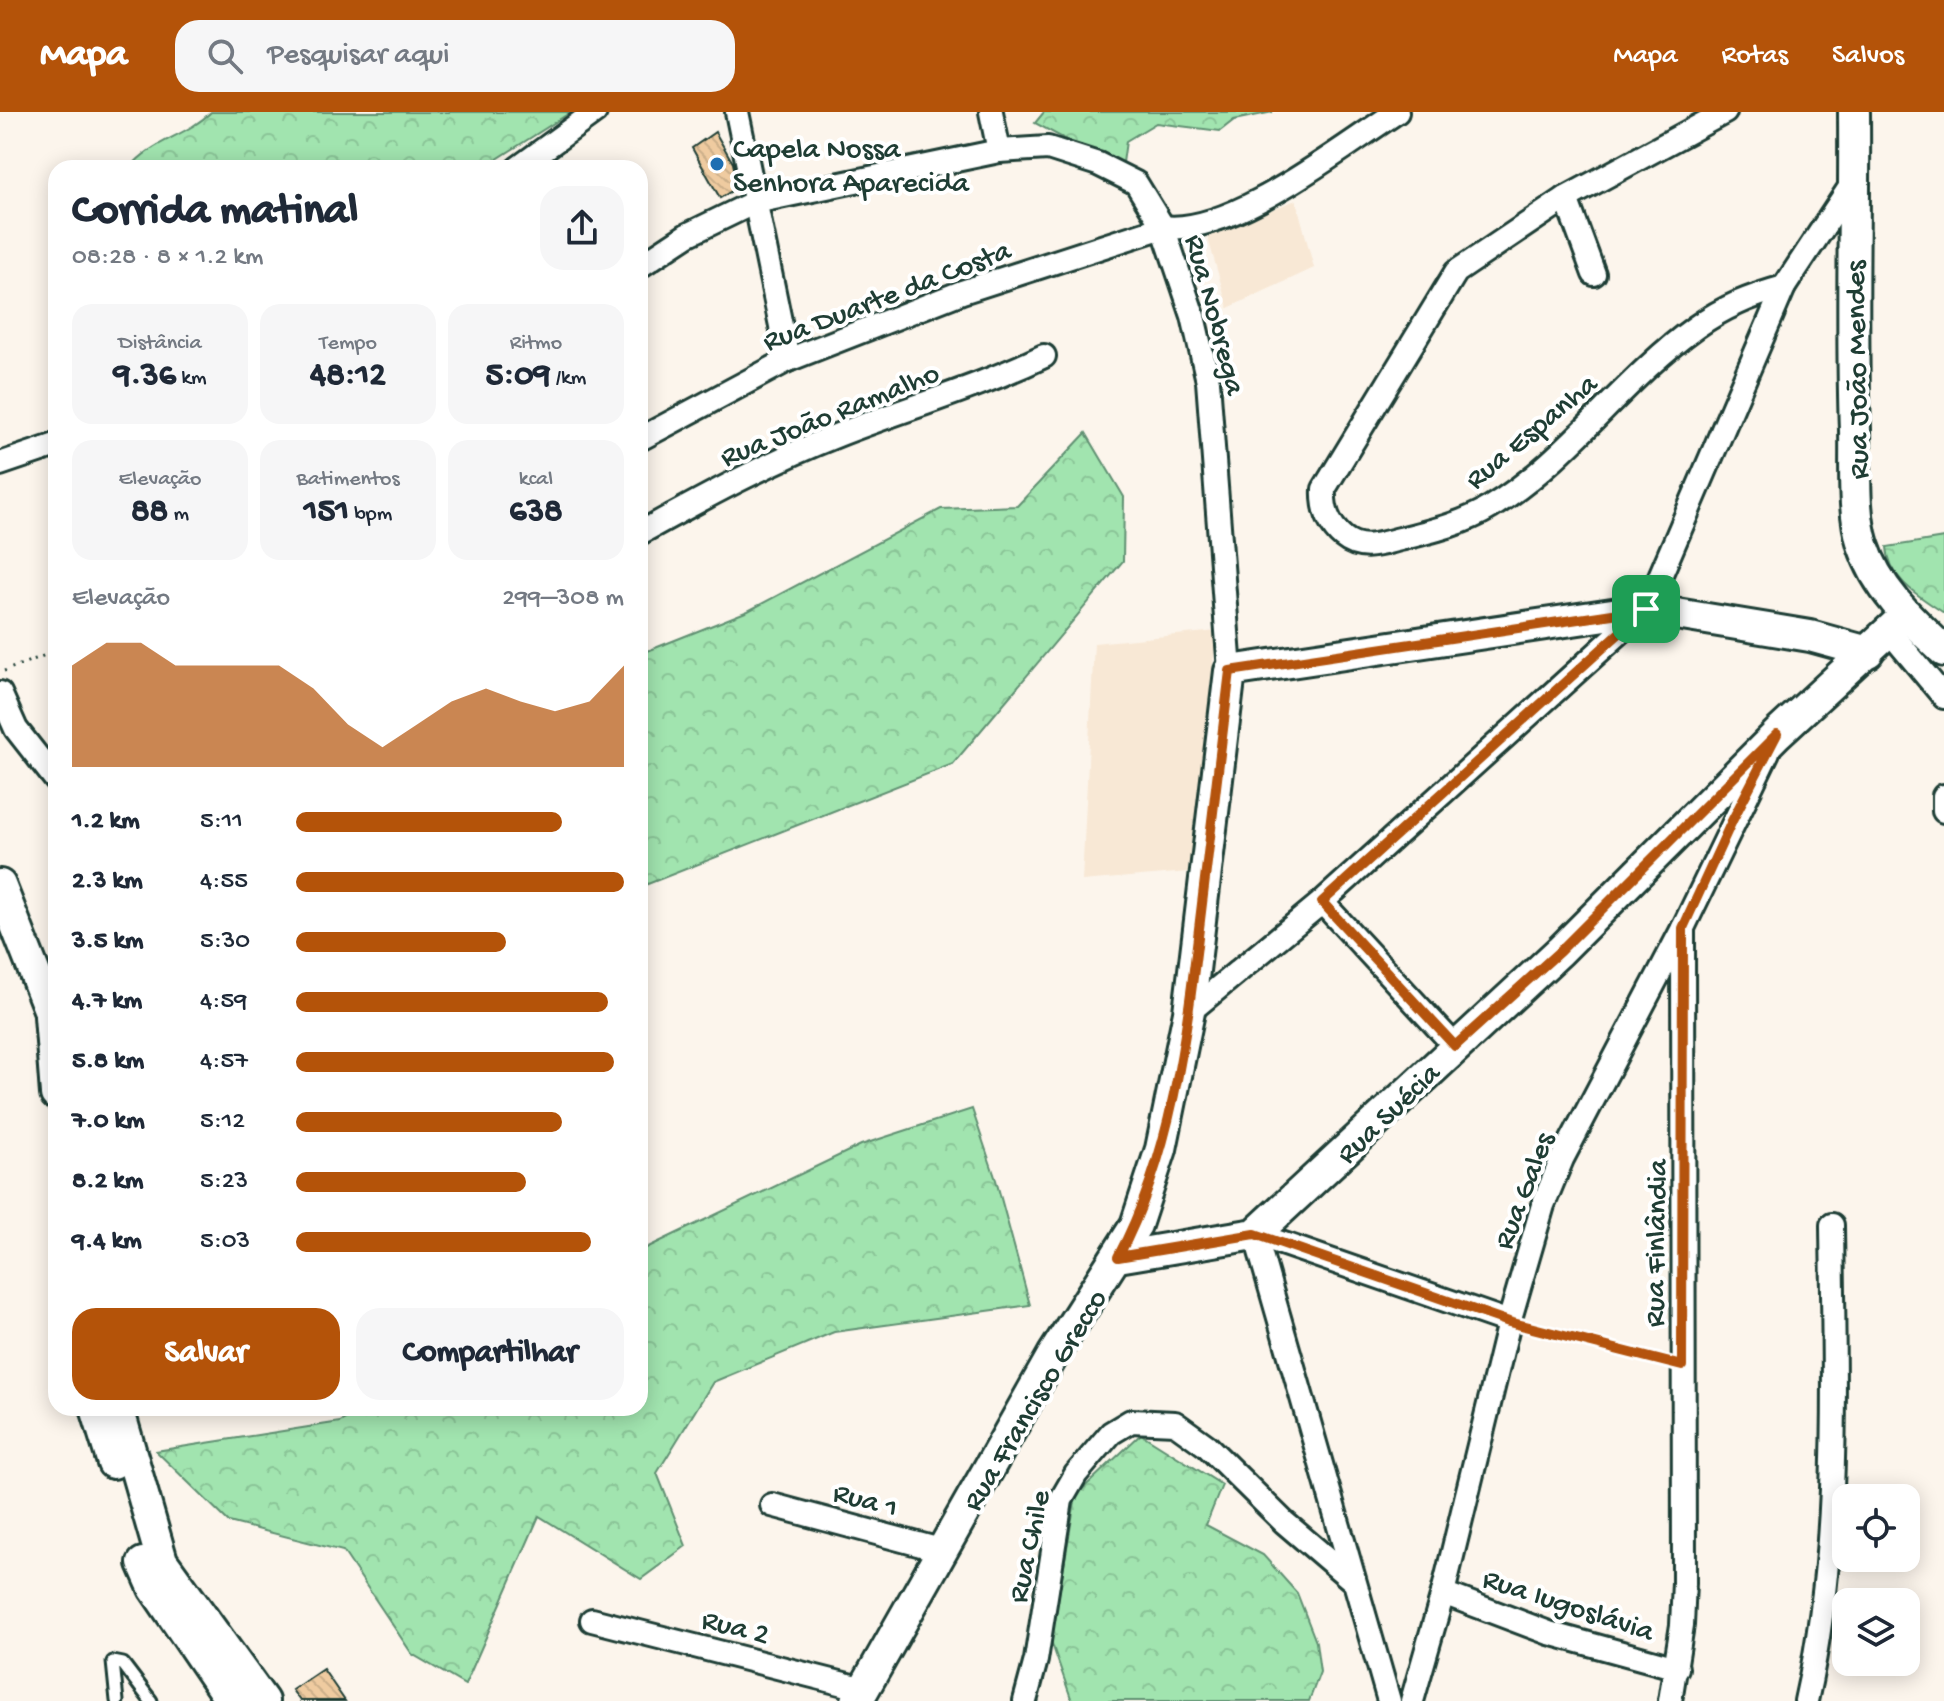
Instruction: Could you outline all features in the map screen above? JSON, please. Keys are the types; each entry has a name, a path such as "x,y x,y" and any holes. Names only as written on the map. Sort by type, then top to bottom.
{"street":[{"path":"529,160 595,112"},
{"path":"737,112 788,360"},
{"path":"991,112 999,151"},
{"name":"Rua Duarte da Costa","path":"648,435 788,360 962,292 1163,227 1185,230 1239,211 1397,112"},
{"path":"1594,274 1566,198 1682,123 1725,112"},
{"name":"Rua João Mendes","path":"1854,112 1852,342 1858,515 1863,545 1879,579 1887,633 1944,651"},
{"name":"Rua Nobrega","path":"648,261 687,235 755,202 999,151 1048,148 1098,164 1136,183 1163,227 1193,316 1208,381 1216,464"},
{"path":"1189,1012 1322,902 1646,609 1784,287 1854,181"},
{"name":"Rua Espanha","path":"1566,198 1470,259 1445,283 1324,489 1323,508 1336,531 1352,544 1369,546 1455,525 1493,506 1536,472 1694,328 1728,306 1784,287"},
{"name":"Rua João Ramalho","path":"648,529 749,473 838,435 990,381 1044,356"},
{"path":"0,464 48,448"},
{"name":"Rua Francisco Grecco","path":"861,1695 1053,1355 1136,1225 1161,1149 1189,1012 1230,671 1216,464"},
{"path":"1230,671 1646,609 1810,636 1887,633 1944,697"},
{"name":"Rua Suécia","path":"1255,1234 1560,951 1777,734 1887,633"},
{"path":"0,693 16,729 48,770"},
{"name":"Rua Gales","path":"1412,1701 1443,1593 1509,1322 1543,1205 1562,1159 1683,928 1732,821 1777,734"},
{"path":"1944,796 1944,811"},
{"path":"0,885 48,1022"},
{"path":"1322,902 1455,1046"},
{"name":"Rua Finlândia","path":"1670,1701 1677,1668 1684,1582 1683,928"},
{"path":"1806,1701 1820,1641 1835,1462 1832,1225"},
{"path":"1255,1234 1389,1701"},
{"path":"1118,1257 1255,1234 1509,1322"},
{"path":"98,1416 143,1564 208,1689 250,1698"},
{"path":"120,1416 162,1561 250,1698"},
{"name":"Rua Chile","path":"1025,1701 1036,1660 1061,1500 1076,1474 1111,1433 1131,1421 1175,1423 1207,1446 1284,1522 1352,1580"},
{"name":"Rua 1","path":"772,1505 944,1551"},
{"name":"Rua Iugoslávia","path":"1443,1593 1549,1633 1677,1668"},
{"name":"Rua 2","path":"592,1620 861,1695"}],"lane":[{"path":"117,1701 113,1662 123,1664 151,1701"}],"path":[{"path":"0,673 48,654"},
{"path":"1509,1322 1682,1366"}],"shaded area":[{"path":"1296,200 1314,268 1228,308 1207,235"},
{"path":"1217,631 1188,872 1082,881 1094,643"}],"green space":[{"path":"211,112 571,112 496,160 138,160"},
{"path":"1044,112 1273,112 1234,120 1220,131 1156,123 1126,141 1122,170 1035,123"},
{"path":"1086,433 1124,497 1123,561 953,764 648,884 648,651 748,611 941,509 1017,506"},
{"path":"1944,538 1944,613 1899,578 1889,559 1887,547"},
{"path":"972,1109 996,1180 1030,1305 834,1332 713,1382 657,1473 686,1546 641,1579 539,1516 465,1685 412,1654 343,1551 229,1522 156,1451 340,1422 350,1416 648,1416 648,1247 861,1145"},
{"path":"1141,1434 1222,1485 1206,1525 1263,1555 1297,1593 1316,1642 1320,1672 1309,1701 1072,1701 1051,1641 1076,1495"}],"building":[{"name":"Capela Nossa Senhora Aparecida","path":"715,132 733,163 738,187 720,198 692,148"},
{"path":"323,1669 345,1701 300,1701 292,1690"}],"place":[{"name":"Capela Nossa Senhora Aparecida","path":"717,164"}],"route":[{"path":"1646,609 1322,902 1455,1046 1560,951 1777,734 1732,821 1683,928 1685,1200 1682,1366 1509,1322 1255,1234 1167,1252 1118,1257 1136,1225 1161,1149 1176,1084 1189,1012 1230,671 1646,609"}]}
